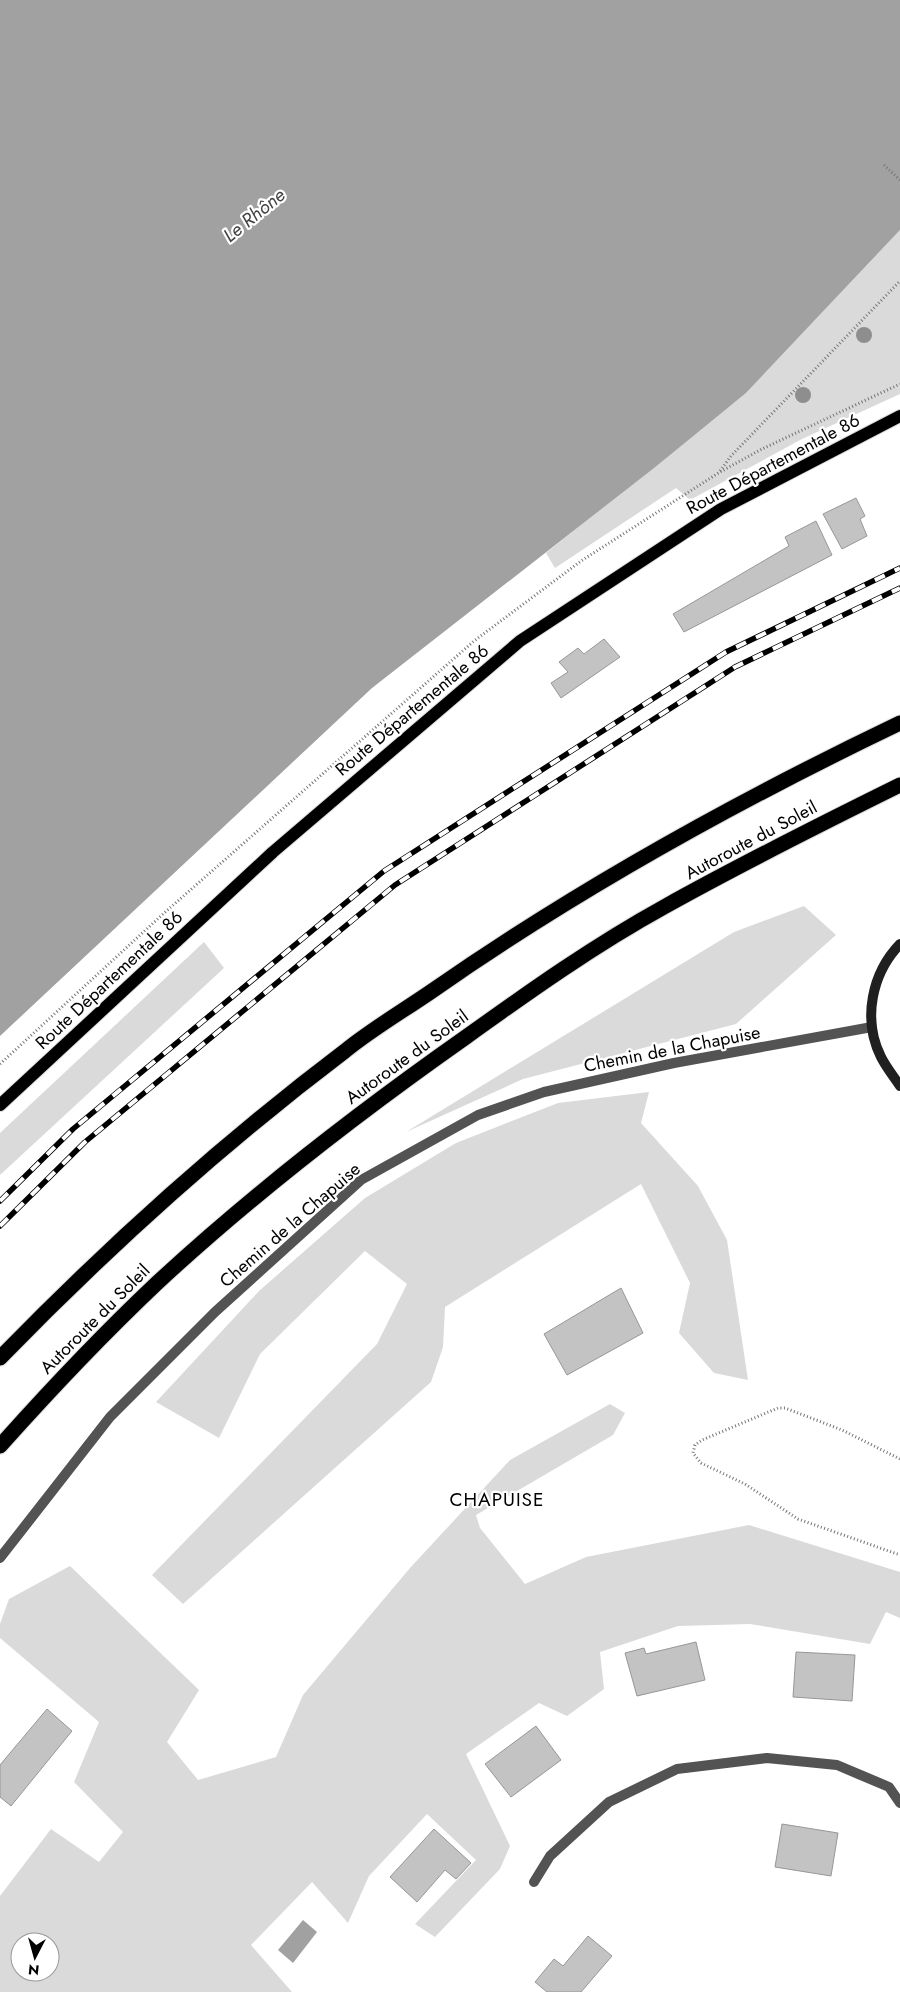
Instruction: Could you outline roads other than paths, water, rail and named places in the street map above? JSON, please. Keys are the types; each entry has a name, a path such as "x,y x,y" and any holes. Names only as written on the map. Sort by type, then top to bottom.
{"highway":[{"path":"0,1358 126,1235 224,1148 346,1050 493,948 638,858 792,774 900,723"},
{"name":"Autoroute du Soleil","path":"0,1446 46,1394 157,1284 256,1197 378,1098 532,990 662,908 821,824 900,785"}],"main road":[{"name":"Route Départementale 86","path":"0,1105 273,852 520,641 721,509 900,416"}],"street":[{"path":"900,944 879,974 870,1005 872,1027 880,1056 900,1086"},
{"name":"Chemin de la Chapuise","path":"0,1558 110,1417 215,1312 361,1180 478,1115 544,1092 674,1063 872,1027"},
{"path":"534,1882 550,1856 609,1802 677,1770 767,1758 837,1765 889,1787 900,1803"}],"water":[{"name":"Le Rhône","path":"0,0 900,0 900,230 746,393 654,468 372,688 0,1036"},
{"path":"303,1920 317,1932 293,1963 278,1950"}],"railway":[{"path":"0,1201 73,1129 384,871 726,652 900,568"},
{"path":"0,1226 85,1142 395,885 735,667 900,588"}],"district":[{"name":"CHAPUISE","path":"497,1499"}]}
